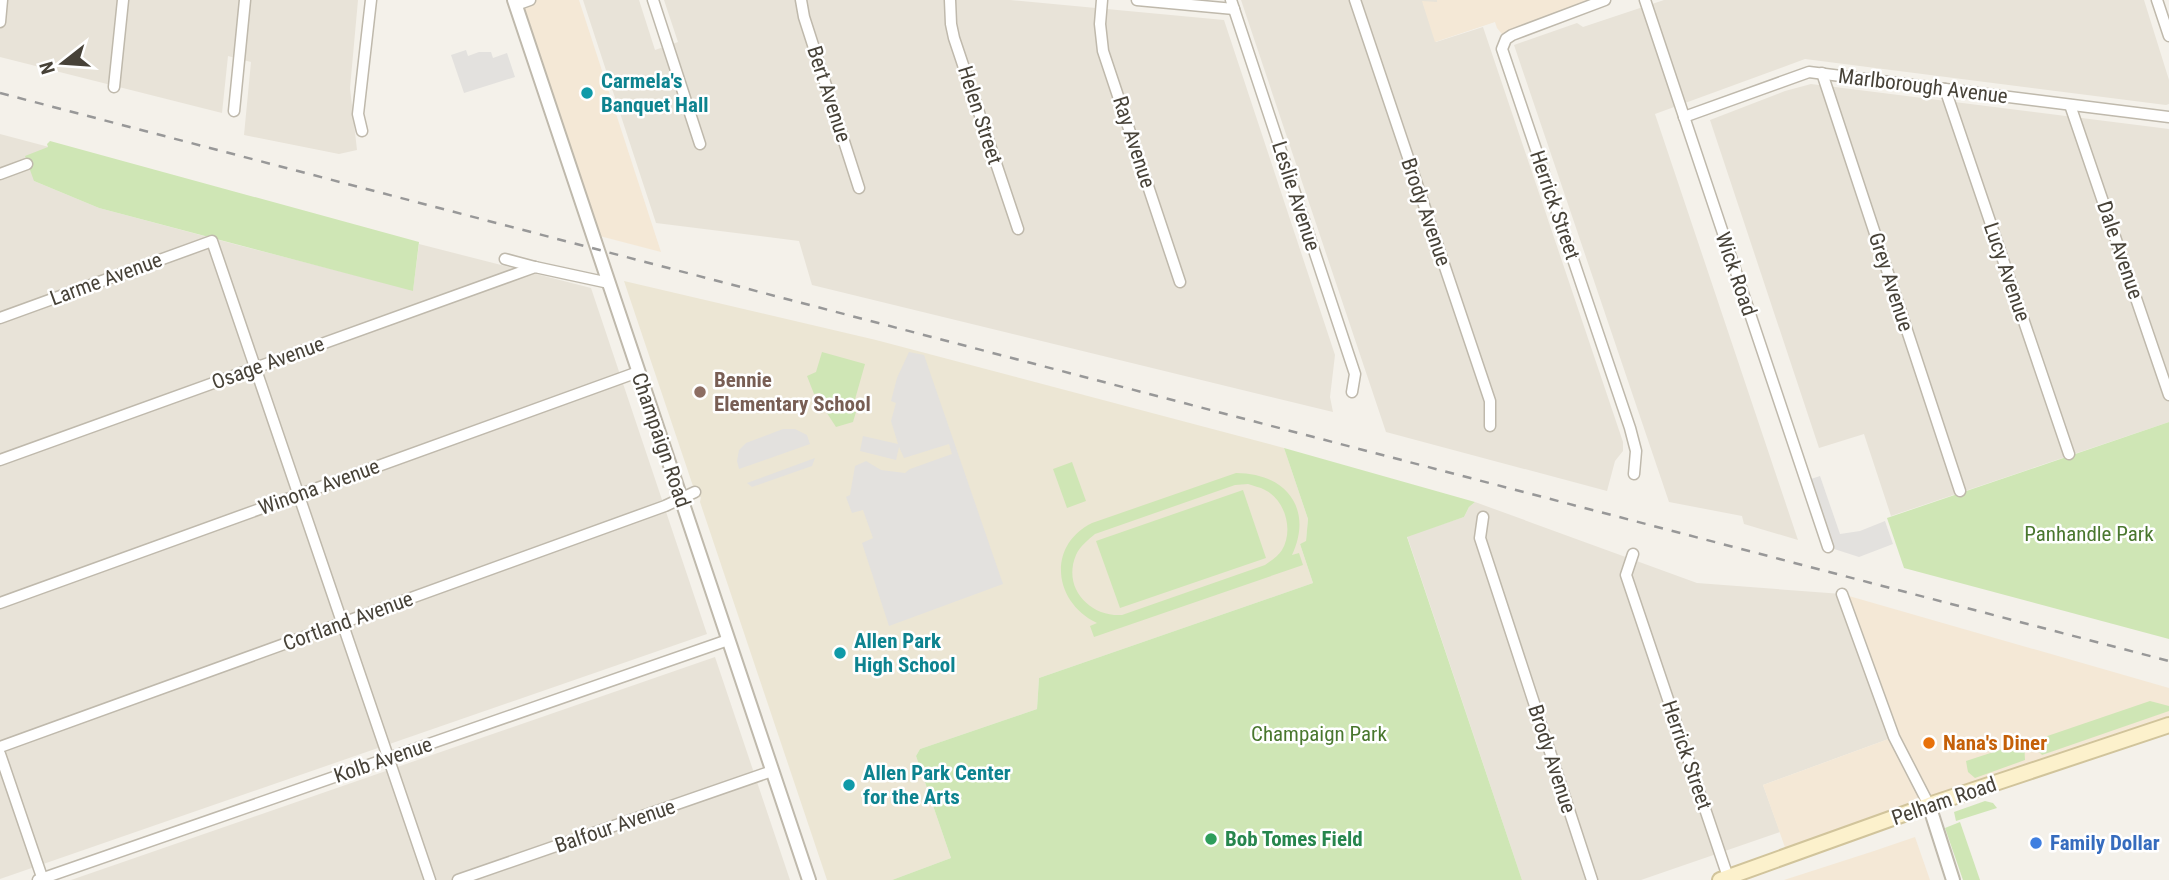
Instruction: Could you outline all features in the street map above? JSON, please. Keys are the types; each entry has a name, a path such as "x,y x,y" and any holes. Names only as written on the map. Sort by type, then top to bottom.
{"main road":[{"name":"Pelham Road","path":"1724,879 2169,725"}],"street":[{"path":"0,22 2,0"},
{"path":"114,87 122,0"},
{"path":"234,111 245,0"},
{"path":"362,131 358,114 371,0"},
{"path":"515,3 530,0"},
{"path":"653,0 700,144"},
{"name":"Bert Avenue","path":"801,0 804,17 859,188"},
{"name":"Helen Street","path":"950,0 954,38 1018,229"},
{"name":"Ray Avenue","path":"1102,0 1100,23 1103,51 1180,282"},
{"path":"1137,0 1232,4"},
{"name":"Brody Avenue","path":"1355,0 1490,401 1490,426"},
{"name":"Herrick Street","path":"1605,0 1512,34 1506,39 1502,49 1630,428 1636,451 1634,474"},
{"name":"Wick Road","path":"1645,0 1828,547"},
{"path":"2157,0 2169,36"},
{"name":"Champaign Road","path":"515,3 809,880"},
{"name":"Leslie Avenue","path":"1232,4 1355,374 1352,392"},
{"name":"Marlborough Avenue","path":"1684,117 1809,72 2169,117"},
{"name":"Grey Avenue","path":"1822,74 1961,491"},
{"name":"Lucy Avenue","path":"1945,89 2069,454"},
{"name":"Dale Avenue","path":"2070,105 2169,395"},
{"path":"0,174 27,164"},
{"name":"Larme Avenue","path":"0,318 212,241 255,368"},
{"path":"505,259 609,283"},
{"name":"Osage Avenue","path":"0,460 535,267"},
{"path":"255,368 430,880"},
{"name":"Winona Avenue","path":"0,603 638,372"},
{"name":"Cortland Avenue","path":"0,747 666,506 695,492"},
{"name":"Brody Avenue","path":"1483,517 1480,538 1592,880"},
{"name":"Herrick Street","path":"1633,554 1626,575 1724,879"},
{"path":"1842,594 1894,737 1929,806 1953,880"},
{"name":"Kolb Avenue","path":"41,879 728,640"},
{"path":"0,754 41,879"},
{"name":"Balfour Avenue","path":"458,880 772,771"}],"shaded area":[{"path":"0,0 358,0 350,88 357,150 339,154 244,135 251,62 228,56 222,113 0,57"},
{"path":"514,0 579,0 661,252 592,234"},
{"path":"583,0 639,0 655,50 678,42 664,0 1010,0 1224,20 1335,355 1330,397 1333,412 812,285 799,241 656,223"},
{"path":"1241,0 1438,0 1439,4 1423,3 1436,42 1483,27 1623,442 1623,451 1615,461 1607,491 1386,432"},
{"path":"1605,0 1506,39 1495,22 1435,42 1422,1"},
{"path":"1664,0 2144,0 2169,80 2169,104 2166,105 1805,59 1655,114 1798,540 1744,524 1742,516 1669,502 1514,45 1577,23 1583,27"},
{"path":"466,50 468,56 491,52 493,58 507,53 515,77 464,93 451,55"},
{"path":"1811,84 2169,129 2169,422 1891,516 1864,434 1819,448 1710,120 1785,91"},
{"path":"0,134 49,147 34,181 99,208 234,244 413,290 419,244 591,288 707,634 0,879"},
{"path":"624,281 876,340 1284,448 1308,519 1306,542 1300,544 1313,583 1039,678 1037,709 920,749 916,756 951,858 892,880 827,880 700,502 701,497 697,498"},
{"path":"909,352 924,355 1003,584 889,626 862,543 873,538 863,510 852,513 846,497 850,495 855,466 866,461 881,470 905,473 952,454 949,444 904,458 899,447 896,460 860,451 863,436 898,444 891,421 896,403 891,401 897,378"},
{"path":"783,429 795,429 807,435 810,444 739,469 739,450 746,443"},
{"path":"815,458 812,466 752,487 747,483"},
{"path":"1820,476 1840,534 1860,531 1885,521 1893,544 1859,557 1828,547 1805,481"},
{"path":"1475,502 1697,583 1842,594 1894,737 1763,785 1780,832 1641,880 1522,880 1407,536 1464,517"},
{"path":"1842,594 2169,688 2169,725 1788,856 1763,785 1894,737"},
{"path":"715,657 790,880 71,880"},
{"path":"1915,837 1930,880 1784,880 1874,851"}],"green space":[{"path":"50,141 419,242 413,291 99,208 34,181 25,156 48,147"},
{"path":"822,352 865,364 852,410 856,412 853,422 836,427 823,407 820,393 814,394 807,376 816,372"},
{"name":"Panhandle Park","path":"2169,422 2169,639 1904,568 1887,518"},
{"name":"Champaign Park","path":"1284,448 1475,502 1464,517 1407,537 1522,880 892,880 951,858 916,756 920,749 1037,709 1039,678 1313,583 1300,544 1306,541 1308,519"},
{"path":"1072,462 1086,501 1067,508 1053,469"},
{"path":"1236,473 1253,475 1269,479 1291,496 1297,508 1299,522 1298,538 1292,555 1299,553 1303,565 1094,637 1090,626 1097,623 1083,614 1072,602 1064,589 1061,574 1062,559 1067,546 1077,533 1092,523","holes":["1248,484 1272,495 1286,516 1286,542 1282,550 1265,565 1122,615 1099,611 1090,606 1076,589 1073,579 1076,555 1084,543 1095,534 1235,485"]},
{"path":"1243,490 1266,558 1120,608 1096,541"},
{"path":"2150,701 2169,706 2169,711 2042,755 2030,742"},
{"path":"2024,742 2025,760 1975,778 1968,772 1966,761"},
{"path":"1985,801 1993,803 1997,808 1956,821 1954,812"},
{"path":"1960,822 1980,880 1963,880 1945,828"}],"railway":[{"path":"0,93 2169,661"}],"place":[{"name":"Carmela's Banquet Hall","path":"587,93"},
{"name":"Bennie Elementary School","path":"700,392"},
{"name":"Allen Park High School","path":"840,653"},
{"name":"Nana's Diner","path":"1929,743"},
{"name":"Allen Park Center for the Arts","path":"849,785"},
{"name":"Bob Tomes Field","path":"1211,839"},
{"name":"Family Dollar","path":"2036,843"}]}
